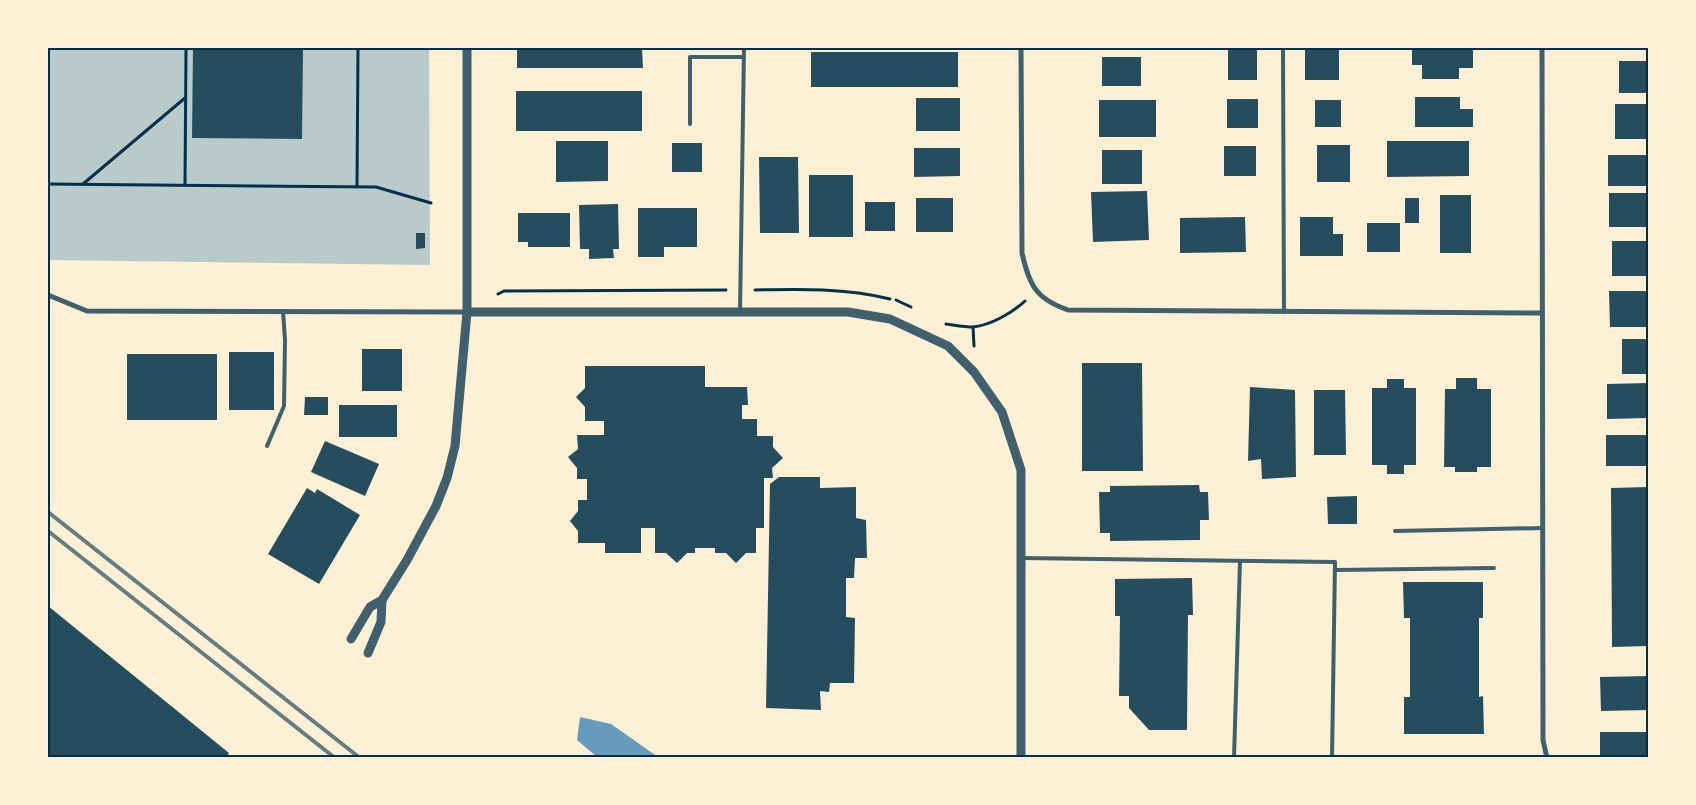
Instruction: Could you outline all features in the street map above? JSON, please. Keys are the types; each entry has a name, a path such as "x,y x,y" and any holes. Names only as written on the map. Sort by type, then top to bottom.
{"street":[{"path":"368,653 381,622 382,600 436,506 447,478 455,446 467,312 467,48"},
{"path":"1022,48 1022,252 1026,272 1036,292 1052,305 1068,310 1542,313"},
{"path":"1542,48 1543,740 1547,758"},
{"path":"48,295 87,311 848,312 890,319 948,346 974,372 1002,412 1021,470 1021,758"},
{"path":"351,639 370,607 382,600"}],"lane":[{"path":"740,312 744,48"},
{"path":"1283,48 1284,312"},
{"path":"690,124 690,57 744,56"},
{"path":"267,446 284,406 285,340 283,311"},
{"path":"1395,531 1543,528"},
{"path":"1021,558 1335,562 1332,758"},
{"path":"1234,758 1240,561"},
{"path":"1335,570 1494,568"}],"path":[{"path":"184,184 186,48"},
{"path":"357,186 358,48"},
{"path":"83,184 185,97"},
{"path":"48,184 357,186 376,187 431,203"}],"shaded area":[{"path":"48,48 429,48 430,265 48,260"}],"water":[{"path":"580,717 611,724 658,757 597,757 577,740"}],"building":[{"path":"193,48 303,48 302,139 192,138"},
{"path":"517,48 642,48 643,68 517,68"},
{"path":"1412,48 1473,48 1473,68 1459,68 1459,79 1422,79 1422,65 1412,65"},
{"path":"1228,50 1257,50 1257,80 1228,80"},
{"path":"1305,50 1339,50 1339,80 1305,80"},
{"path":"811,52 958,52 958,87 811,87"},
{"path":"1102,57 1141,57 1141,86 1102,86"},
{"path":"1619,61 1648,61 1648,93 1619,93"},
{"path":"516,91 642,91 642,131 516,131"},
{"path":"1415,97 1460,97 1460,109 1473,109 1473,127 1415,127"},
{"path":"916,98 960,98 960,131 916,131"},
{"path":"1227,99 1258,99 1258,128 1227,128"},
{"path":"1099,100 1156,100 1156,137 1099,137"},
{"path":"1315,100 1341,100 1341,127 1315,127"},
{"path":"1615,104 1648,104 1648,139 1615,139"},
{"path":"556,141 608,141 608,181 556,182"},
{"path":"1387,141 1469,141 1469,176 1387,177"},
{"path":"672,143 702,143 702,172 672,172"},
{"path":"1317,145 1350,145 1350,182 1317,182"},
{"path":"1224,146 1256,146 1256,176 1224,176"},
{"path":"914,148 960,148 960,176 914,177"},
{"path":"1102,150 1142,150 1142,184 1102,184"},
{"path":"1608,155 1648,155 1648,186 1608,186"},
{"path":"759,157 798,157 799,233 760,233"},
{"path":"809,175 853,175 853,237 809,237"},
{"path":"1147,191 1149,240 1093,242 1091,192"},
{"path":"1609,193 1648,193 1648,227 1609,227"},
{"path":"1440,195 1471,195 1471,253 1440,253"},
{"path":"916,198 953,198 953,232 916,232"},
{"path":"1405,198 1419,198 1419,223 1405,223"},
{"path":"865,202 895,202 895,231 865,231"},
{"path":"618,204 619,249 613,249 614,258 589,259 589,249 580,249 579,205"},
{"path":"638,208 697,208 697,247 664,247 664,257 638,257"},
{"path":"518,213 570,213 570,247 528,247 528,242 518,242"},
{"path":"1245,217 1246,252 1180,253 1180,218"},
{"path":"1300,217 1333,217 1333,234 1343,234 1343,256 1300,256"},
{"path":"1367,223 1400,223 1400,252 1367,252"},
{"path":"416,233 425,233 425,248 416,249"},
{"path":"1612,241 1648,241 1648,276 1612,276"},
{"path":"1609,291 1648,291 1648,327 1610,327"},
{"path":"1622,339 1648,339 1648,374 1622,374"},
{"path":"362,349 402,349 402,391 362,391"},
{"path":"229,352 274,352 274,410 229,410"},
{"path":"127,354 217,354 217,420 127,420"},
{"path":"1082,363 1142,363 1143,471 1082,471"},
{"path":"585,366 705,366 705,387 747,387 748,405 742,405 742,419 757,419 757,436 773,436 773,447 783,458 772,468 773,478 764,478 764,528 756,528 756,553 746,553 736,563 726,553 715,553 715,548 695,548 695,553 687,553 677,563 666,553 655,553 655,528 641,528 641,553 605,553 605,543 578,543 578,531 570,521 578,511 578,500 587,500 587,479 577,479 577,468 568,457 578,449 577,435 604,435 604,421 585,421 585,407 576,397 585,388"},
{"path":"1456,378 1477,378 1477,389 1491,389 1491,467 1477,467 1477,472 1455,472 1455,467 1444,467 1445,389 1456,389"},
{"path":"1387,379 1404,379 1404,388 1416,388 1416,465 1404,465 1404,474 1387,474 1387,465 1372,465 1372,388 1387,388"},
{"path":"1648,383 1648,418 1607,419 1607,384"},
{"path":"1250,387 1295,390 1296,477 1262,479 1261,459 1248,461"},
{"path":"1314,390 1345,390 1346,455 1314,455"},
{"path":"305,397 328,397 328,415 304,415"},
{"path":"339,405 397,405 397,437 339,437"},
{"path":"1606,435 1648,435 1648,466 1606,466"},
{"path":"325,441 379,464 365,496 311,472"},
{"path":"779,477 820,477 820,488 856,487 856,518 866,520 867,558 855,558 854,578 846,578 846,617 855,618 854,683 830,683 829,692 820,691 821,710 766,708 770,484"},
{"path":"1199,485 1200,492 1208,492 1209,520 1200,520 1200,540 1110,541 1110,533 1100,533 1099,492 1110,492 1110,486"},
{"path":"1648,487 1648,646 1612,647 1611,488"},
{"path":"307,488 315,493 317,489 360,515 319,584 268,554"},
{"path":"1357,496 1357,524 1328,524 1327,497"},
{"path":"1192,578 1193,615 1188,615 1187,730 1149,730 1129,708 1129,696 1119,696 1120,616 1115,616 1115,579"},
{"path":"1403,582 1483,582 1483,618 1479,618 1479,697 1483,696 1484,734 1404,734 1404,697 1410,697 1410,618 1404,618"},
{"path":"48,606 229,753 226,758 48,758"},
{"path":"1648,676 1648,710 1601,711 1600,677"},
{"path":"1600,732 1648,732 1648,758 1600,758"}],"railway":[{"path":"48,512 360,758"},
{"path":"48,531 335,758"}]}
